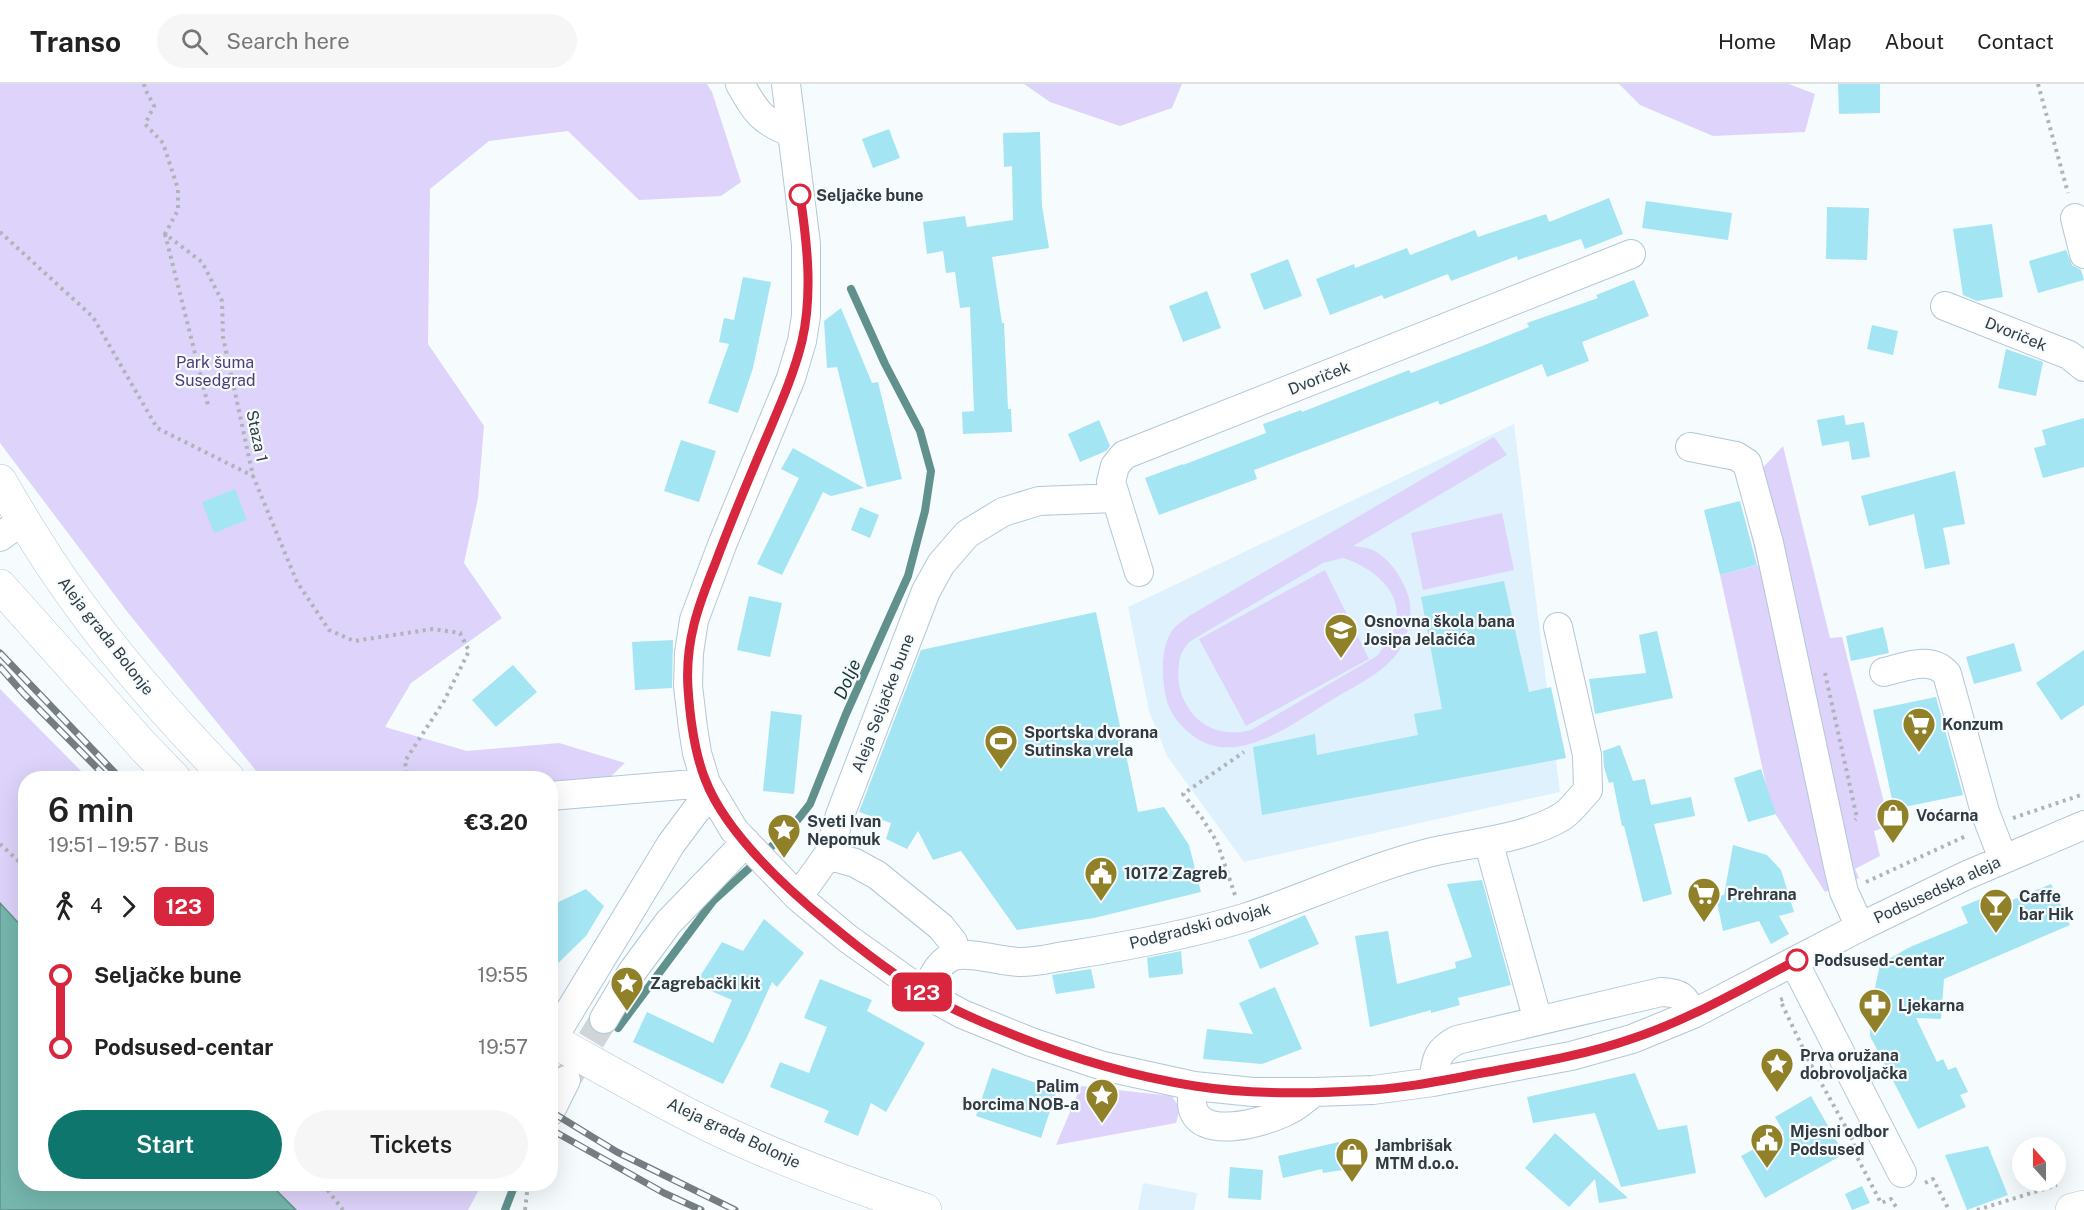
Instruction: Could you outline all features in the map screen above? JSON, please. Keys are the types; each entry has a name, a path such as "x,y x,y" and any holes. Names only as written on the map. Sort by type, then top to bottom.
{"main road":[{"name":"Aleja grada Bolonje","path":"0,481 12,529 71,594 131,672 221,771"},
{"path":"0,586 167,771"},
{"name":"Aleja grada Bolonje","path":"558,1044 746,1142 859,1188 925,1210"}],"street":[{"path":"740,84 755,110 771,125 792,133"},
{"path":"786,84 806,244 806,316 802,341 791,378 722,545 694,620 689,653 688,686 697,753 710,790 734,830 798,897"},
{"path":"2075,219 2084,254"},
{"name":"Dvoriček","path":"1139,573 1111,482 1115,466 1124,455 1631,254"},
{"name":"Dvoriček","path":"1945,306 2069,355 2084,367"},
{"path":"1690,447 1736,456 1747,463 1769,543 1844,892 1860,927"},
{"name":"Aleja Seljačke bune","path":"798,897 828,855 840,816 926,591 941,564 967,534 1003,512 1039,501 1115,498"},
{"name":"Podgradski odvojak","path":"957,955 969,954 1001,961 1024,962 1170,936 1243,918 1349,878 1418,856 1488,841 1543,825 1565,815 1588,790 1587,755 1558,627"},
{"path":"1884,672 1932,663 1947,674 1985,812 2003,859"},
{"path":"558,796 710,790"},
{"path":"558,1029 671,844 710,790"},
{"name":"Podsusedska aleja","path":"798,897 847,938 924,993 962,1014 1030,1042 1103,1066 1194,1086 1252,1092 1373,1090 1433,1082 1571,1056 1632,1039 1692,1014 1860,927 2003,859 2084,825"},
{"path":"1488,841 1538,1021"},
{"path":"604,1019 632,972 668,923 749,846"},
{"path":"828,855 855,863 877,875 941,927 953,942 957,955 940,965 924,993"},
{"path":"1794,962 1906,1185"},
{"path":"1433,1082 1438,1054 1450,1043 1463,1038 1661,992 1676,993 1686,999 1692,1014"},
{"path":"558,1096 566,1080"},
{"path":"1194,1086 1191,1103 1195,1115 1208,1125 1225,1127 1263,1121 1289,1110 1314,1092"}],"path":[{"path":"144,84 154,105 145,124 163,143 178,189 178,210 165,234 208,405"},
{"path":"2038,84 2075,219"},
{"path":"0,232 93,317 157,428 253,476"},
{"name":"Staza 1","path":"165,234 202,262 222,301 223,337 253,476 297,582 330,630 354,641 433,628 460,633 469,651 444,701 405,761 406,771"},
{"path":"1243,918 1216,842 1184,794 1244,752"},
{"path":"2007,820 2084,794"},
{"path":"1844,892 1970,835"},
{"path":"0,844 18,861"},
{"path":"1810,1063 1854,1142 1855,1154 1885,1210"},
{"path":"1881,1203 1891,1199 1906,1185 1933,1179 1949,1210"},
{"path":"328,1191 343,1210"},
{"path":"525,1210 527,1191"},
{"path":"1891,1199 1898,1210"},
{"path":"1977,1210 2072,1200"}],"shaded area":[{"name":"Osnovna škola bana Josipa Jelačića","path":"1514,424 1560,792 1244,862 1167,756 1149,711 1128,607"},
{"path":"0,903 18,922 18,1191 277,1191 296,1210 0,1210"},
{"path":"1143,1183 1197,1193 1194,1210 1138,1210"}],"green space":[{"name":"Park šuma Susedgrad","path":"0,84 707,84 712,92 741,182 721,196 639,200 568,131 489,141 430,189 428,344 484,426 478,498 464,563 502,618 411,683 385,727 467,751 559,743 625,763 604,783 558,786 558,771 256,771 129,614 0,443"},
{"path":"1024,84 1182,84 1172,108 1120,126 1050,102"},
{"path":"1619,84 1789,84 1815,94 1805,132 1713,136 1640,105"},
{"path":"1494,437 1507,455 1353,546 1377,552 1389,562 1399,576 1407,591 1410,604 1410,618 1405,639 1399,651 1376,673 1278,732 1260,741 1241,746 1222,747 1204,743 1187,731 1176,718 1170,709 1165,693 1164,655 1171,631 1189,616","holes":["1343,558 1354,562 1384,583 1396,604 1397,616 1394,629 1377,656 1251,730 1219,731 1194,716 1180,690 1178,675 1182,652 1189,642 1323,563"]},
{"path":"1783,446 1830,638 1842,637 1890,826 1874,831 1880,856 1855,869 1859,878 1825,892 1771,807 1720,575 1758,565 1743,501 1759,472"},
{"path":"1502,513 1514,570 1423,590 1411,533"},
{"path":"1325,570 1369,659 1246,726 1199,639"},
{"path":"0,689 81,771 18,771 18,922 0,903"},
{"path":"1081,1086 1172,1096 1180,1109 1176,1123 1056,1145"},
{"path":"277,1191 478,1191 468,1210 296,1210"}],"building":[{"path":"1838,84 1880,84 1880,113 1839,114"},
{"path":"889,129 900,158 873,168 862,139"},
{"path":"1040,132 1042,206 1049,248 992,257 1002,323 1004,323 1008,409 1011,409 1012,432 963,434 962,412 974,411 970,307 960,308 955,272 946,273 943,251 927,254 923,222 965,216 967,227 1013,220 1012,166 1004,167 1003,133"},
{"path":"1609,198 1623,234 1585,249 1581,239 1518,260 1517,256 1451,281 1448,274 1384,299 1382,295 1330,315 1316,279 1354,264 1355,268 1407,248 1410,255 1475,230 1478,237 1546,214 1549,222"},
{"path":"1646,201 1732,213 1728,240 1642,228"},
{"path":"1827,207 1869,208 1867,260 1826,259"},
{"path":"1992,224 2003,297 1977,301 1963,295 1953,229"},
{"path":"2066,250 2072,265 2081,270 2084,280 2038,293 2029,261"},
{"path":"1288,259 1302,296 1264,310 1250,274"},
{"path":"743,277 771,282 753,368 738,413 708,403 729,344 719,342 724,318 734,320"},
{"path":"1634,280 1649,316 1582,342 1589,361 1547,377 1542,364 1440,405 1438,401 1254,470 1257,479 1159,515 1145,478 1266,433 1263,424 1301,410 1302,412 1409,370 1411,373 1482,346 1529,327 1527,323 1598,298 1596,295"},
{"path":"1207,291 1221,328 1183,342 1169,306"},
{"path":"841,308 872,383 878,382 902,479 867,487 837,367 827,368 824,321"},
{"path":"1872,325 1898,331 1893,355 1867,349"},
{"path":"2006,349 2043,362 2036,396 1998,388"},
{"path":"1844,415 1849,441 1822,446 1817,420"},
{"path":"2084,418 2084,467 2043,478 2034,448 2046,445 2042,430"},
{"path":"1099,420 1110,446 1106,451 1080,462 1068,434"},
{"path":"1864,422 1870,457 1852,460 1846,425"},
{"path":"681,440 716,451 699,502 664,491"},
{"path":"793,448 864,488 831,496 823,492 782,575 757,564 799,478 781,469"},
{"path":"1955,471 1965,524 1943,528 1950,564 1925,569 1914,514 1869,526 1861,496"},
{"path":"235,489 247,520 214,533 202,502"},
{"path":"1740,501 1757,565 1720,575 1704,510"},
{"path":"860,507 879,515 870,538 851,530"},
{"path":"1504,581 1529,692 1551,687 1566,758 1262,815 1253,747 1315,734 1317,755 1418,735 1414,714 1442,709 1421,597"},
{"path":"749,596 782,603 770,657 737,650"},
{"name":"Sportska dvorana Sutinska vrela","path":"1096,612 1138,812 1164,807 1189,845 1201,892 1094,918 1017,930 961,851 933,860 918,831 907,849 886,839 891,823 859,812 921,650"},
{"path":"1883,627 1889,653 1851,661 1846,636"},
{"path":"1657,631 1673,698 1595,714 1589,679 1646,673 1639,635"},
{"path":"673,640 672,688 635,690 632,642"},
{"path":"2014,643 2022,671 1974,684 1966,657"},
{"path":"2084,650 2084,705 2061,720 2036,683"},
{"path":"513,665 537,692 496,727 472,700"},
{"name":"Konzum","path":"1936,697 1963,795 1894,809 1873,710"},
{"path":"771,711 802,715 794,794 763,791"},
{"path":"1620,745 1633,781 1645,779 1651,805 1691,797 1695,816 1654,824 1672,894 1643,902 1624,826 1622,826 1613,782 1609,783 1604,767 1603,751"},
{"path":"1761,769 1776,814 1748,822 1734,778"},
{"path":"1733,845 1767,855 1781,870 1794,912 1779,916 1789,934 1771,944 1759,921 1723,931 1716,897 1724,895"},
{"path":"1482,880 1511,985 1458,998 1460,1005 1431,1013 1431,1010 1370,1027 1355,936 1388,931 1397,984 1456,968 1455,962 1472,957 1447,884"},
{"path":"2051,884 2070,925 1944,979 1941,1019 1916,1018 1937,1062 1943,1059 1948,1070 1956,1067 1968,1092 1960,1095 1966,1107 1918,1129 1870,1036 1871,1007 1880,964 1910,947 1968,923 1961,907 2000,891 2005,903"},
{"path":"586,889 604,906 586,936 558,963 558,902"},
{"path":"1305,915 1319,944 1260,969 1248,940"},
{"path":"764,919 804,953 777,987 772,982 723,1084 633,1042 647,1012 713,1043 732,1000 695,984 722,942 743,951"},
{"path":"1181,951 1183,974 1149,978 1147,958"},
{"path":"1091,969 1095,988 1056,994 1052,975"},
{"path":"820,979 872,1000 867,1011 925,1043 886,1112 871,1103 858,1136 824,1122 829,1111 770,1087 780,1062 809,1073 827,1027 804,1018"},
{"path":"1275,987 1302,1049 1262,1064 1203,1059 1207,1029 1253,1034 1239,1003"},
{"path":"992,1068 1057,1090 1041,1138 976,1116"},
{"path":"1635,1073 1658,1130 1687,1125 1696,1173 1621,1187 1595,1113 1533,1123 1527,1097"},
{"path":"1811,1096 1844,1154 1765,1198 1741,1156 1784,1133 1775,1117"},
{"path":"1555,1133 1628,1198 1599,1203 1595,1179 1569,1207 1525,1168"},
{"path":"1339,1142 1343,1170 1323,1173 1322,1169 1283,1178 1278,1156"},
{"path":"1988,1146 2008,1195 1967,1210 1945,1155"},
{"path":"1230,1167 1263,1170 1261,1200 1228,1198"},
{"path":"1862,1186 1870,1203 1852,1210 1845,1194"}],"waterway":[{"name":"Dolje","path":"764,853 788,832 810,804 846,714 908,576 925,511 931,471 920,431 885,364 851,289"},
{"name":"Dolje","path":"618,1028 713,901 756,862"},
{"name":"Dolje","path":"505,1210 512,1191"}],"tunnel":[{"path":"569,1076 604,1019"}],"railway":[{"path":"0,653 113,771"},
{"path":"0,667 100,771"},
{"path":"558,1116 617,1152 735,1210"},
{"path":"558,1133 664,1193 701,1210"}],"bus line":[{"name":"123","path":"800,195 808,269 807,304 802,341 791,378 722,545 694,620 689,653 688,686 701,768 706,783 723,814 734,830 772,871 798,897 847,938 924,993 962,1014 1030,1042 1103,1066 1194,1086 1252,1092 1373,1090 1451,1079 1571,1056 1632,1039 1692,1014 1797,960"}],"place":[{"name":"Seljačke bune","path":"800,195"},
{"name":"Osnovna škola bana Josipa Jelačića","path":"1341,659"},
{"name":"Konzum","path":"1919,753"},
{"name":"Sportska dvorana Sutinska vrela","path":"1001,770"},
{"name":"Voćarna","path":"1893,844"},
{"name":"Sveti Ivan Nepomuk","path":"784,859"},
{"name":"10172 Zagreb","path":"1101,902"},
{"name":"Prehrana","path":"1704,923"},
{"name":"Caffe bar Hik","path":"1996,934"},
{"name":"Podsused-centar","path":"1797,960"},
{"name":"Zagrebački kit","path":"627,1012"},
{"name":"Ljekarna","path":"1875,1034"},
{"name":"Prva oružana dobrovoljačka","path":"1777,1093"},
{"name":"Palim borcima NOB-a","path":"1102,1124"},
{"name":"Mjesni odbor Podsused","path":"1767,1169"},
{"name":"Jambrišak MTM d.o.o.","path":"1352,1183"}]}
